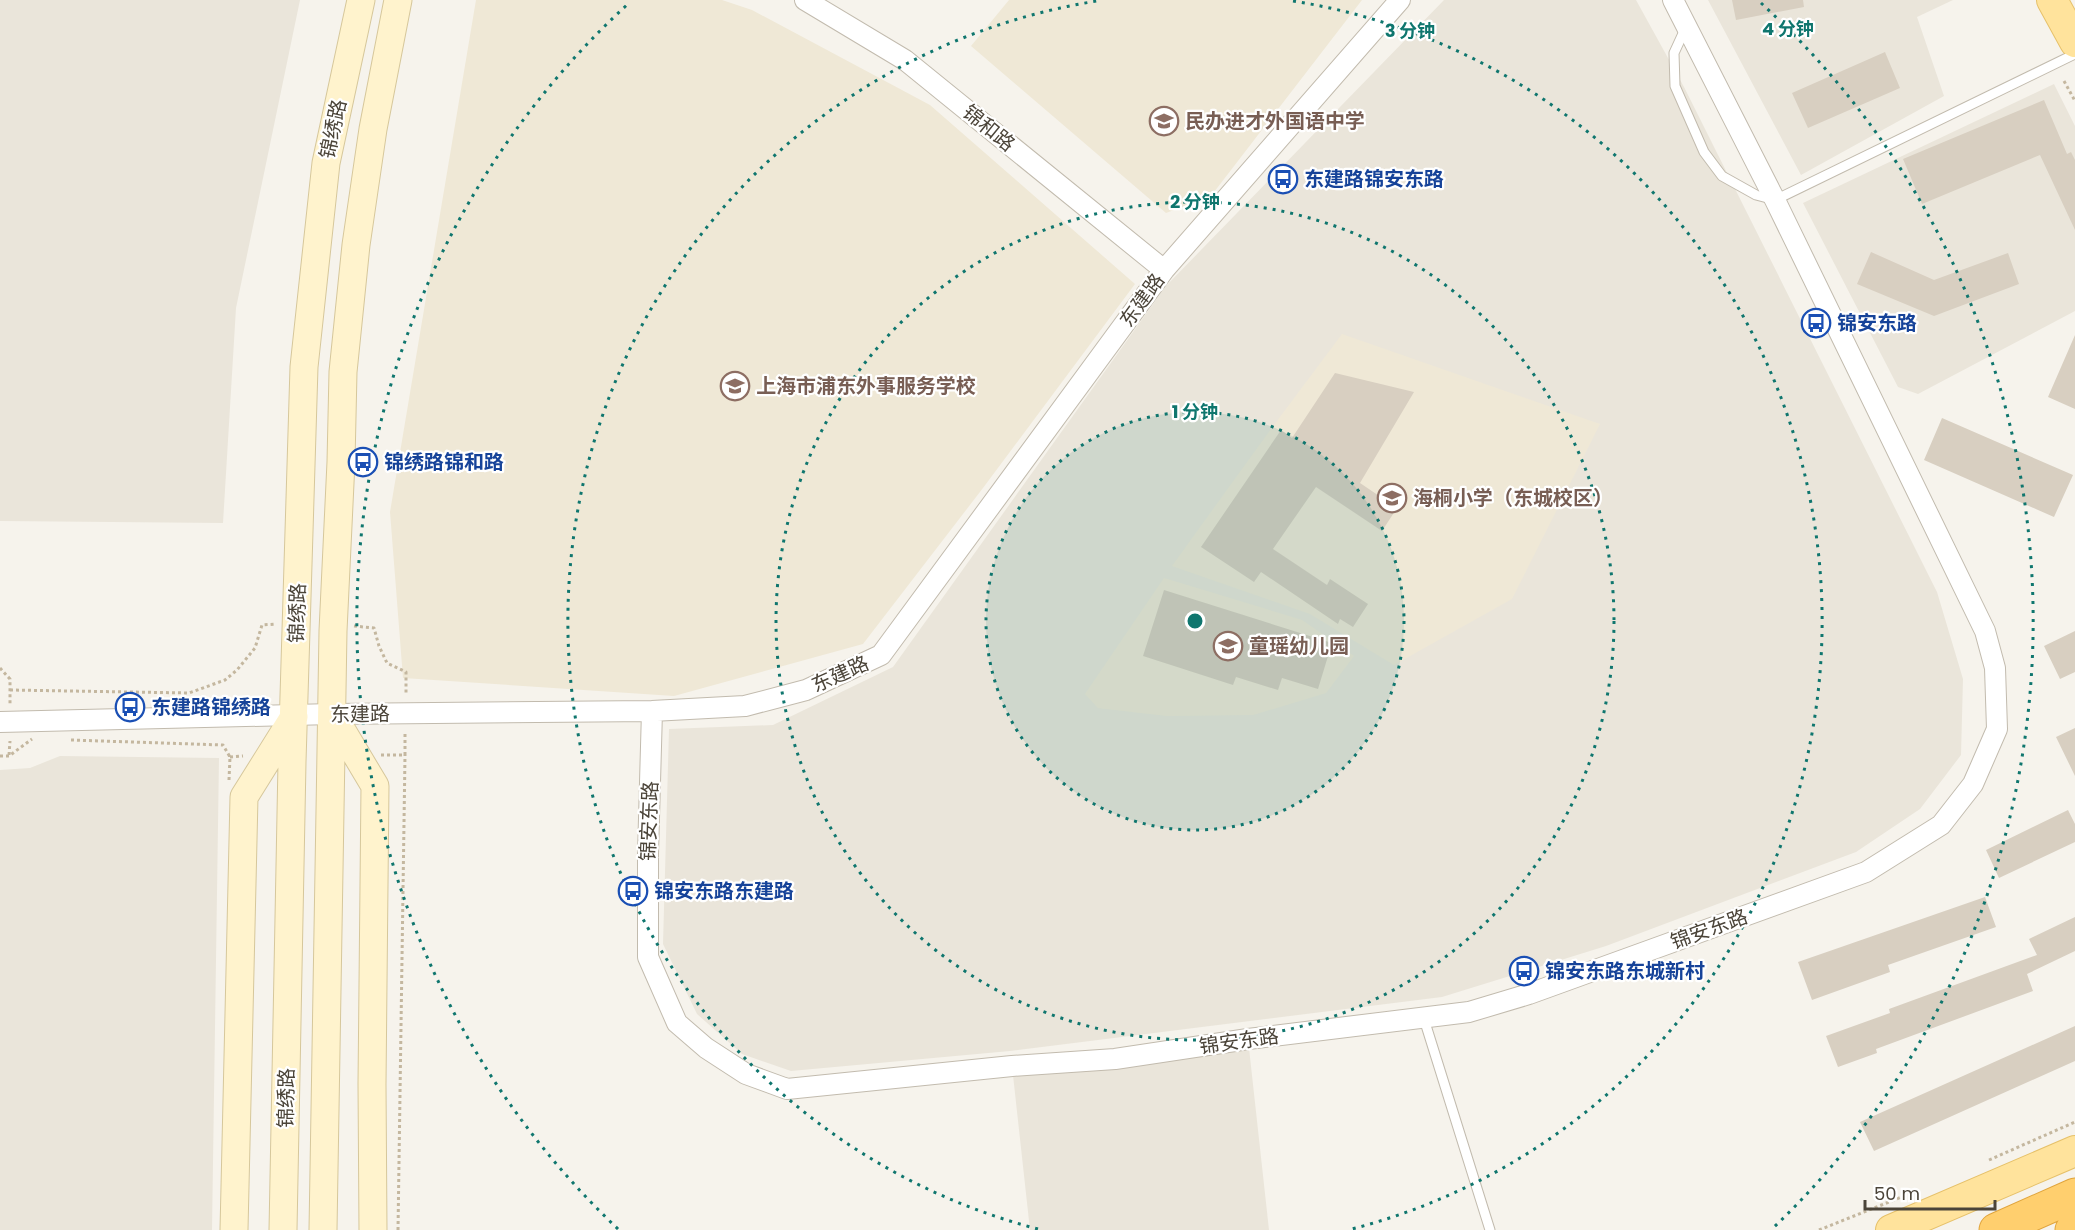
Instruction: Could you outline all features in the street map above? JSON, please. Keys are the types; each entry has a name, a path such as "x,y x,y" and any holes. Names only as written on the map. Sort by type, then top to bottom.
{"highway":[{"path":"1996,1230 2075,1195"}],"main road":[{"name":"锦绣路","path":"283,1230 304,367 326,163 361,0"},
{"name":"锦绣路","path":"323,1230 333,624 343,372 351,291 373,129 398,0"},
{"path":"2052,0 2075,42"},
{"path":"332,714 375,786 373,1230"},
{"path":"234,1230 244,797 294,716"},
{"path":"1891,1230 2075,1151"}],"street":[{"name":"锦和路","path":"805,0 905,60 1164,270"},
{"name":"东建路","path":"0,722 332,714 652,711 746,706 806,690 881,655 1164,270 1400,0"},
{"name":"锦安东路","path":"652,711 647,893 648,957 677,1023 706,1048 746,1074 787,1089 1012,1066 1115,1059 1248,1039 1469,1012 1529,994 1866,872 1941,825 1973,784 1997,729 1995,668 1986,632 1775,200 1673,0"}],"lane":[{"path":"1687,25 1674,53 1675,86 1704,152 1722,176 1756,195 1775,200 2075,54"},
{"path":"1424,1019 1490,1230"}],"path":[{"path":"2064,81 2075,101"},
{"path":"10,690 189,693 225,680 237,670 255,648 262,625 296,623"},
{"path":"333,624 374,627 387,663 406,672 398,1230"},
{"path":"0,756 9,756 32,739"},
{"path":"68,740 223,745 230,756 269,756"},
{"path":"356,755 405,755"},
{"path":"1981,1164 2075,1122"},
{"path":"1819,1230 1920,1190"}],"shaded area":[{"path":"0,0 300,0 236,308 223,523 0,521"},
{"name":"上海市浦东外事服务学校","path":"476,0 722,0 752,10 930,105 1135,284 863,644 674,696 403,678 390,512"},
{"name":"民办进才外国语中学","path":"1009,0 1362,0 1211,196 1166,213 971,46"},
{"path":"1444,0 1636,0 1684,87 1937,592 1963,679 1961,755 1920,809 1856,852 1606,946 1442,997 1010,1051 791,1071 742,1054 697,1014 663,944 669,729 773,725 893,667 1166,286"},
{"path":"1708,0 1953,0 1917,17 1944,96 1801,175"},
{"path":"2054,84 2075,126 2075,311 1918,394 1898,387 1803,203"},
{"name":"海桐小学（东城校区）","path":"1342,334 1600,424 1512,599 1394,665 1310,614 1172,566"},
{"name":"童瑶幼儿园","path":"1164,578 1302,620 1354,656 1326,693 1253,715 1167,716 1098,708 1085,694"},
{"path":"60,756 219,758 212,1230 0,1230 0,770 30,768"},
{"path":"1248,1039 1269,1230 1030,1230 1012,1066"}],"building":[{"path":"1732,0 1803,0 1804,7 1736,20"},
{"path":"1885,52 1900,88 1808,128 1792,93"},
{"path":"2044,100 2067,154 2071,152 2075,160 2075,230 2040,155 1922,204 1903,159"},
{"path":"1871,252 1934,280 2008,253 2019,284 1934,316 1857,284"},
{"path":"2075,335 2075,409 2048,397"},
{"path":"1335,373 1414,392 1360,483 1397,508 1382,531 1316,487 1273,549 1327,585 1330,579 1368,604 1353,627 1340,619 1338,624 1261,572 1254,582 1201,547 1281,430 1292,438"},
{"path":"1942,418 2073,475 2054,517 1924,460"},
{"path":"1164,590 1332,643 1318,689 1282,678 1278,690 1236,677 1233,685 1143,656"},
{"path":"2075,631 2075,672 2060,679 2044,646"},
{"path":"2075,728 2075,776 2056,737"},
{"path":"2068,810 2075,824 2075,842 1999,878 1986,850"},
{"path":"1985,897 1996,927 1888,965 1890,972 1812,1000 1798,962"},
{"path":"2075,917 2075,951 2027,974 2033,991 1876,1049 1877,1053 1838,1067 1826,1036 1890,1013 1889,1009 2037,955 2029,939"},
{"path":"2075,1026 2075,1061 1874,1151 1860,1122"}],"place":[{"name":"民办进才外国语中学","path":"1164,121"},
{"name":"东建路锦安东路","path":"1283,179"},
{"name":"锦安东路","path":"1816,323"},
{"name":"上海市浦东外事服务学校","path":"735,386"},
{"name":"锦绣路锦和路","path":"363,462"},
{"name":"海桐小学（东城校区）","path":"1392,498"},
{"name":"童瑶幼儿园","path":"1228,646"},
{"name":"东建路锦绣路","path":"130,707"},
{"name":"锦安东路东建路","path":"633,891"},
{"name":"锦安东路东城新村","path":"1524,971"}]}
